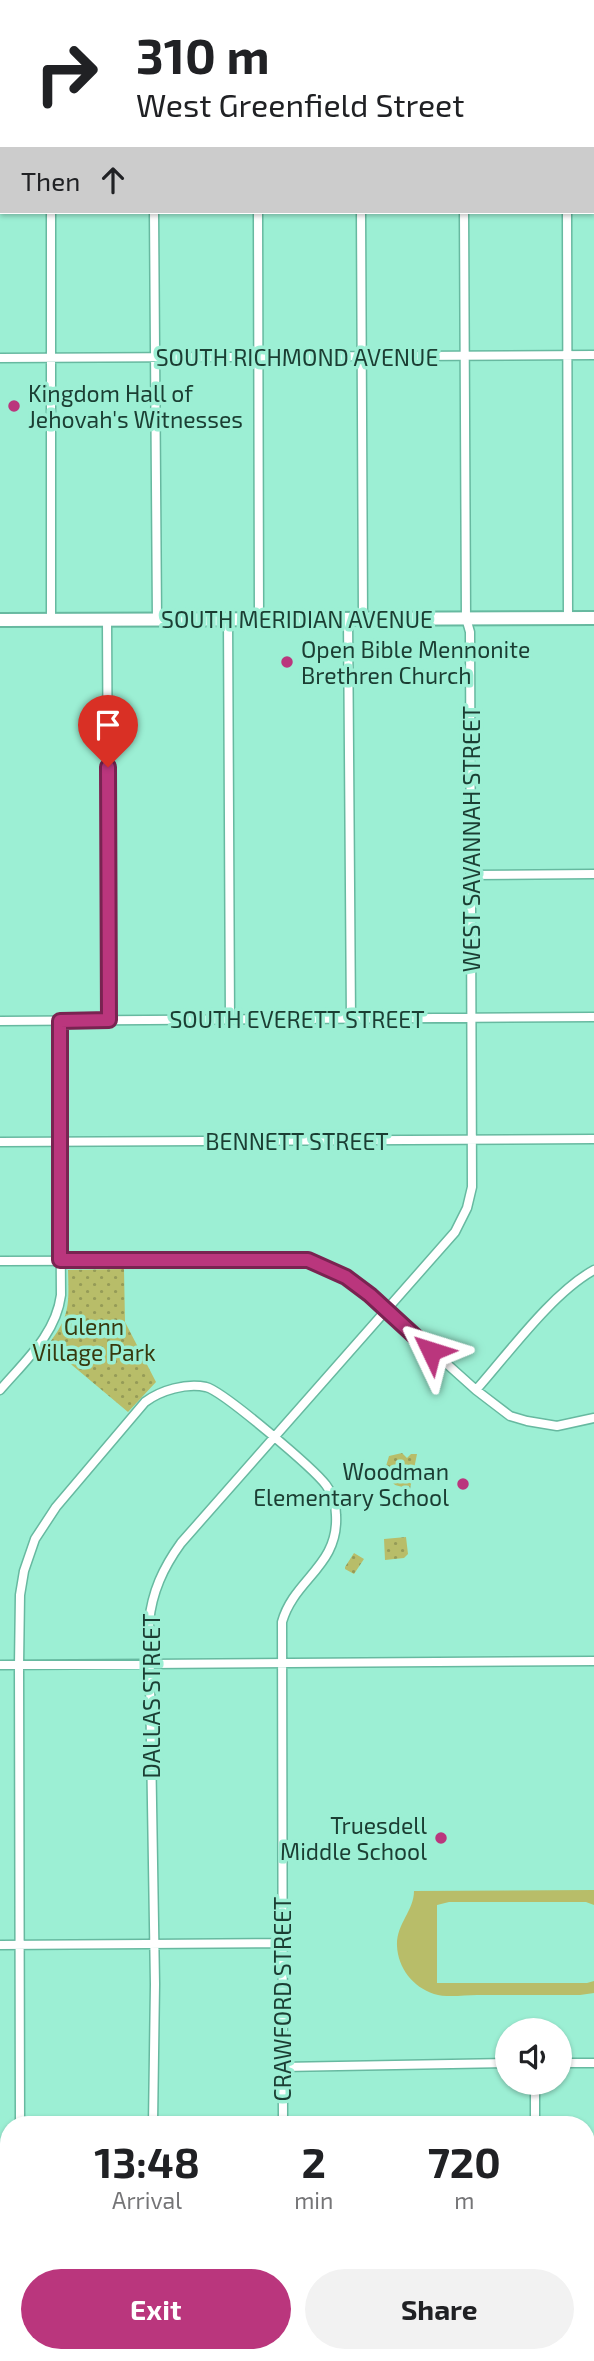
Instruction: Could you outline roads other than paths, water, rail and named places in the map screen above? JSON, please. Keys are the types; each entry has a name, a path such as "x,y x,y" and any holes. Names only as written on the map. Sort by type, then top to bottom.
{"main road":[{"name":"SOUTH MERIDIAN AVENUE","path":"0,620 594,618"}],"street":[{"path":"51,214 51,620"},
{"path":"154,214 157,620"},
{"path":"258,214 260,619"},
{"path":"361,214 363,619"},
{"name":"WEST SAVANNAH STREET","path":"387,1311 460,1224 469,1203 473,1181 470,632 466,618 464,214"},
{"path":"567,214 568,618"},
{"name":"SOUTH RICHMOND AVENUE","path":"0,358 594,355"},
{"path":"348,619 351,1020"},
{"path":"107,620 109,1020"},
{"path":"228,620 230,1020"},
{"path":"471,875 594,874"},
{"name":"SOUTH EVERETT STREET","path":"0,1021 594,1017"},
{"path":"0,1390 48,1335 60,1311 60,1021"},
{"name":"BENNETT STREET","path":"0,1142 594,1139"},
{"path":"0,1262 308,1260 346,1277 475,1390 510,1416 557,1426 594,1418"},
{"path":"475,1390 558,1297 594,1270"},
{"name":"DALLAS STREET","path":"153,2116 150,1609 167,1563 181,1544 387,1311"},
{"name":"CRAWFORD STREET","path":"20,2116 19,1665 20,1595 24,1571 35,1539 56,1507 145,1402 168,1390 199,1386 209,1388 237,1408 321,1478 333,1496 336,1514 330,1552 295,1595 282,1622 283,2116"},
{"path":"0,1665 594,1661"},
{"path":"0,1945 282,1943"},
{"path":"282,2067 495,2063"},
{"path":"572,2063 594,2063"},
{"path":"534,2095 535,2116"}],"place":[{"name":"Kingdom Hall of Jehovah's Witnesses","path":"14,406"},
{"name":"Open Bible Mennonite Brethren Church","path":"287,662"},
{"name":"Woodman Elementary School","path":"463,1484"},
{"name":"Truesdell Middle School","path":"441,1838"}],"park label":[{"name":"Glenn Village Park","path":"94,1339"}]}
